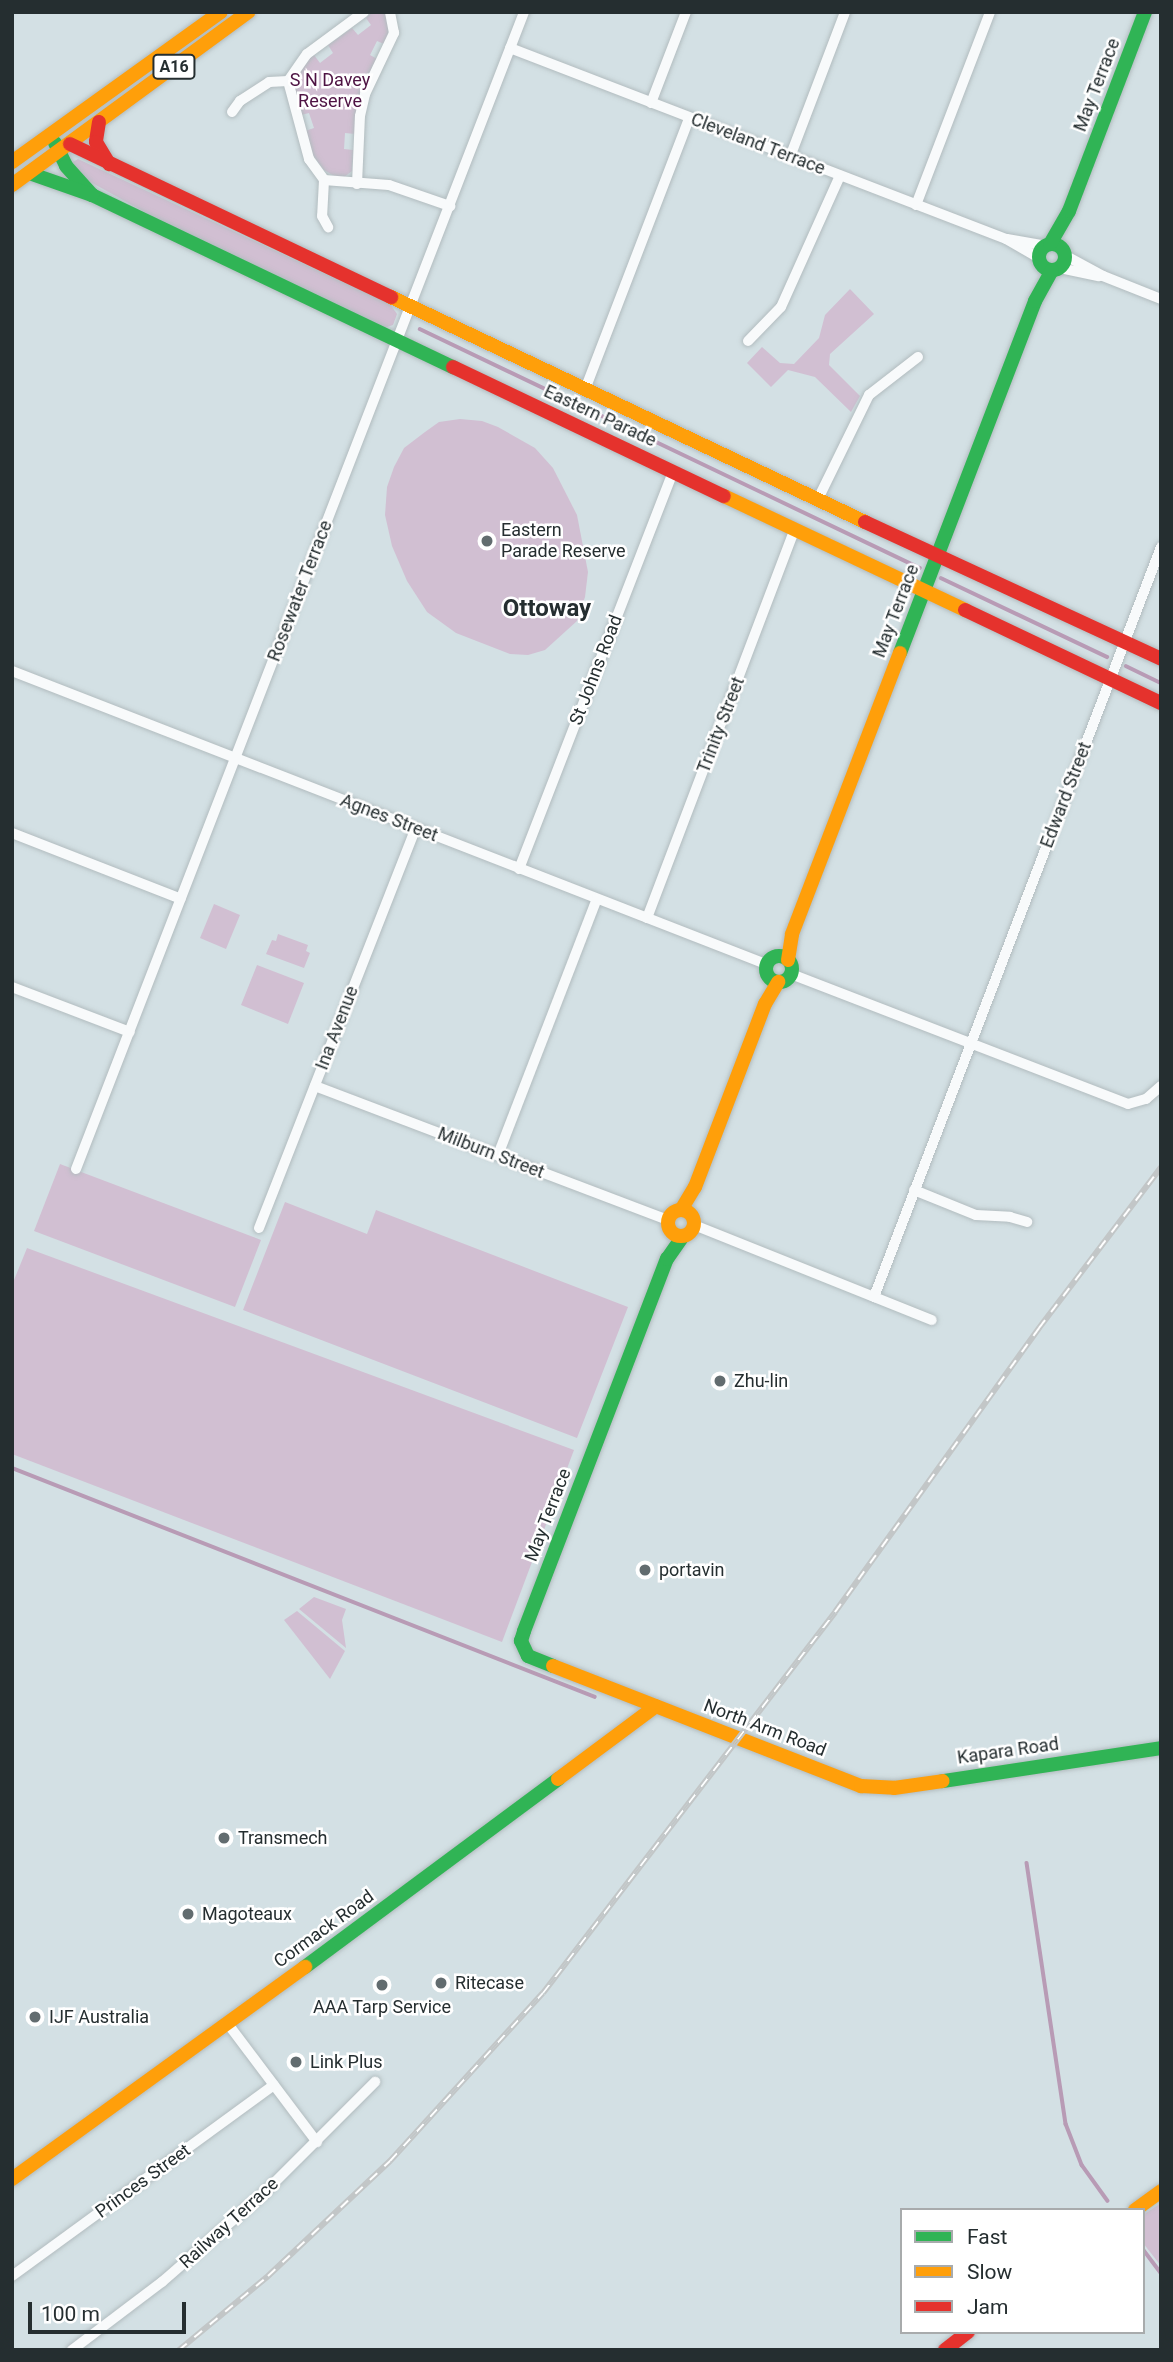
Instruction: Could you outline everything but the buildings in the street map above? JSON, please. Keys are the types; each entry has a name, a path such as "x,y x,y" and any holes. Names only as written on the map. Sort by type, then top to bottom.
{"main road":[{"name":"A16","path":"12,162 221,12"},
{"name":"A16","path":"12,185 248,12"},
{"name":"May Terrace","path":"656,1706 533,1660 524,1650 522,1641 1145,12"},
{"path":"99,122 96,142 109,164"},
{"path":"52,134 64,148"},
{"name":"Eastern Parade","path":"64,148 109,164 586,387 937,557 1161,659"},
{"name":"Eastern Parade","path":"64,148 92,195 794,531 1161,703"},
{"path":"29,173 92,195"},
{"name":"North Arm Road","path":"656,1706 861,1786"},
{"name":"Cormack Road","path":"12,2179 228,2024 656,1706"},
{"name":"Kapara Road","path":"861,1786 894,1788 1161,1748"},
{"path":"1138,2208 1161,2191"},
{"path":"945,2350 965,2334"}],"street":[{"path":"288,81 307,54 364,12"},
{"path":"358,184 360,116 365,94 394,33 390,12"},
{"name":"Rosewater Terrace","path":"76,1169 524,12"},
{"path":"651,103 686,12"},
{"path":"790,157 845,12"},
{"path":"916,205 990,12"},
{"name":"Cleveland Terrace","path":"510,48 1161,299"},
{"path":"232,112 240,101 269,82 288,81"},
{"path":"288,81 309,159 324,180 322,216 328,227"},
{"path":"586,387 689,118"},
{"path":"748,341 781,307 840,176"},
{"path":"324,180 389,185 450,205"},
{"path":"818,499 869,395 918,357"},
{"name":"St Johns Road","path":"519,869 673,471"},
{"name":"Trinity Street","path":"647,918 794,531"},
{"name":"Edward Street","path":"874,1297 1161,547"},
{"name":"Agnes Street","path":"12,671 778,969"},
{"name":"Ina Avenue","path":"259,1228 415,828"},
{"path":"12,833 181,900"},
{"path":"498,1155 597,899"},
{"path":"778,969 1128,1104 1146,1099 1161,1086"},
{"path":"12,987 130,1032"},
{"name":"Milburn Street","path":"315,1086 681,1222 932,1320"},
{"path":"914,1190 976,1215 1010,1217 1027,1222"},
{"path":"228,2024 317,2142"},
{"name":"Railway Terrace","path":"72,2350 162,2282 317,2142 375,2082"},
{"name":"Princes Street","path":"12,2276 274,2085"}],"green space":[{"name":"S N Davey Reserve","path":"372,12 384,12 388,16 389,38 386,45 377,41 370,55 379,60 355,134 345,133 344,149 353,150 352,171 343,178 336,177 324,170 312,154 305,131 314,128 309,113 301,115 294,92 296,79 314,55 320,63 333,53 328,45 352,28 358,35 371,25 366,18"},
{"path":"78,159 390,304 397,314 393,325 384,328 170,226 85,179 71,163"},
{"path":"850,289 874,314 830,354 829,365 860,396 851,412 815,377 788,370 771,387 747,363 762,347 780,363 794,364 819,338 825,315"},
{"name":"Eastern Parade Reserve","path":"460,419 482,421 498,427 535,448 553,468 577,515 588,572 585,597 577,621 545,650 528,655 510,654 456,633 427,612 407,581 392,546 385,515 387,487 404,448 439,422"},
{"path":"214,904 240,915 226,949 200,938"},
{"path":"278,934 308,945 306,951 310,953 304,968 266,954"},
{"path":"257,965 304,983 288,1024 241,1005"},
{"path":"60,1164 261,1240 235,1307 34,1231"},
{"path":"285,1202 367,1234 376,1210 628,1307 577,1438 243,1310"},
{"path":"27,1248 574,1450 502,1642 12,1454 12,1285"},
{"path":"314,1597 346,1609 342,1620 346,1648 299,1609"},
{"path":"297,1611 345,1651 330,1679 284,1620"},
{"path":"1161,2203 1161,2266 1145,2246 1145,2214"}],"waterway":[{"path":"420,329 920,568"},
{"path":"941,578 1107,657"},
{"path":"1126,666 1161,683"},
{"path":"12,1468 595,1697"},
{"path":"1027,1863 1066,2124 1082,2165 1108,2201"},
{"path":"1145,2252 1161,2273"}],"railway":[{"path":"179,2350 268,2276 390,2161 543,1993 835,1612 1039,1328 1161,1167"}],"traffic: fast":[{"path":"1050,244 1069,211 1145,12"},
{"path":"55,143 66,166 92,195 453,367"},
{"path":"29,173 92,195"},
{"path":"1052,244 1061,248 1065,257 1061,266 1052,270 1043,266 1039,257 1043,248 1052,244"},
{"path":"900,653 1035,301 1052,270"},
{"path":"779,956 788,960 792,969 788,978 779,982 770,978 766,969 770,960 779,956"},
{"path":"553,1666 528,1656 521,1641 524,1631 667,1259 683,1236"},
{"path":"943,1781 1161,1748"},
{"path":"305,1967 558,1779"}],"traffic: slow":[{"path":"12,162 221,12"},
{"path":"12,185 248,12"},
{"path":"391,297 865,522"},
{"path":"724,496 965,610"},
{"path":"788,960 792,934 900,653"},
{"path":"681,1210 695,1187 765,1004 778,982"},
{"path":"681,1210 690,1214 694,1223 690,1232 681,1236 672,1232 668,1223 672,1214 681,1210"},
{"path":"553,1666 861,1786 894,1788 943,1781"},
{"path":"558,1779 656,1706"},
{"path":"12,2179 305,1967"},
{"path":"1138,2208 1161,2191"}],"traffic: jam":[{"path":"99,122 96,142 109,164"},
{"path":"70,144 391,297"},
{"path":"453,367 724,496"},
{"path":"865,522 1161,659"},
{"path":"965,610 1161,703"},
{"path":"945,2350 965,2334"}],"place":[{"name":"Eastern Parade Reserve","path":"487,541"},
{"name":"Zhu-lin","path":"720,1381"},
{"name":"portavin","path":"645,1570"},
{"name":"Transmech","path":"224,1838"},
{"name":"Magoteaux","path":"188,1914"},
{"name":"Ritecase","path":"441,1983"},
{"name":"AAA Tarp Service","path":"382,1985"},
{"name":"IJF Australia","path":"35,2017"},
{"name":"Link Plus","path":"296,2062"}],"district":[{"name":"Ottoway","path":"547,609"}]}
